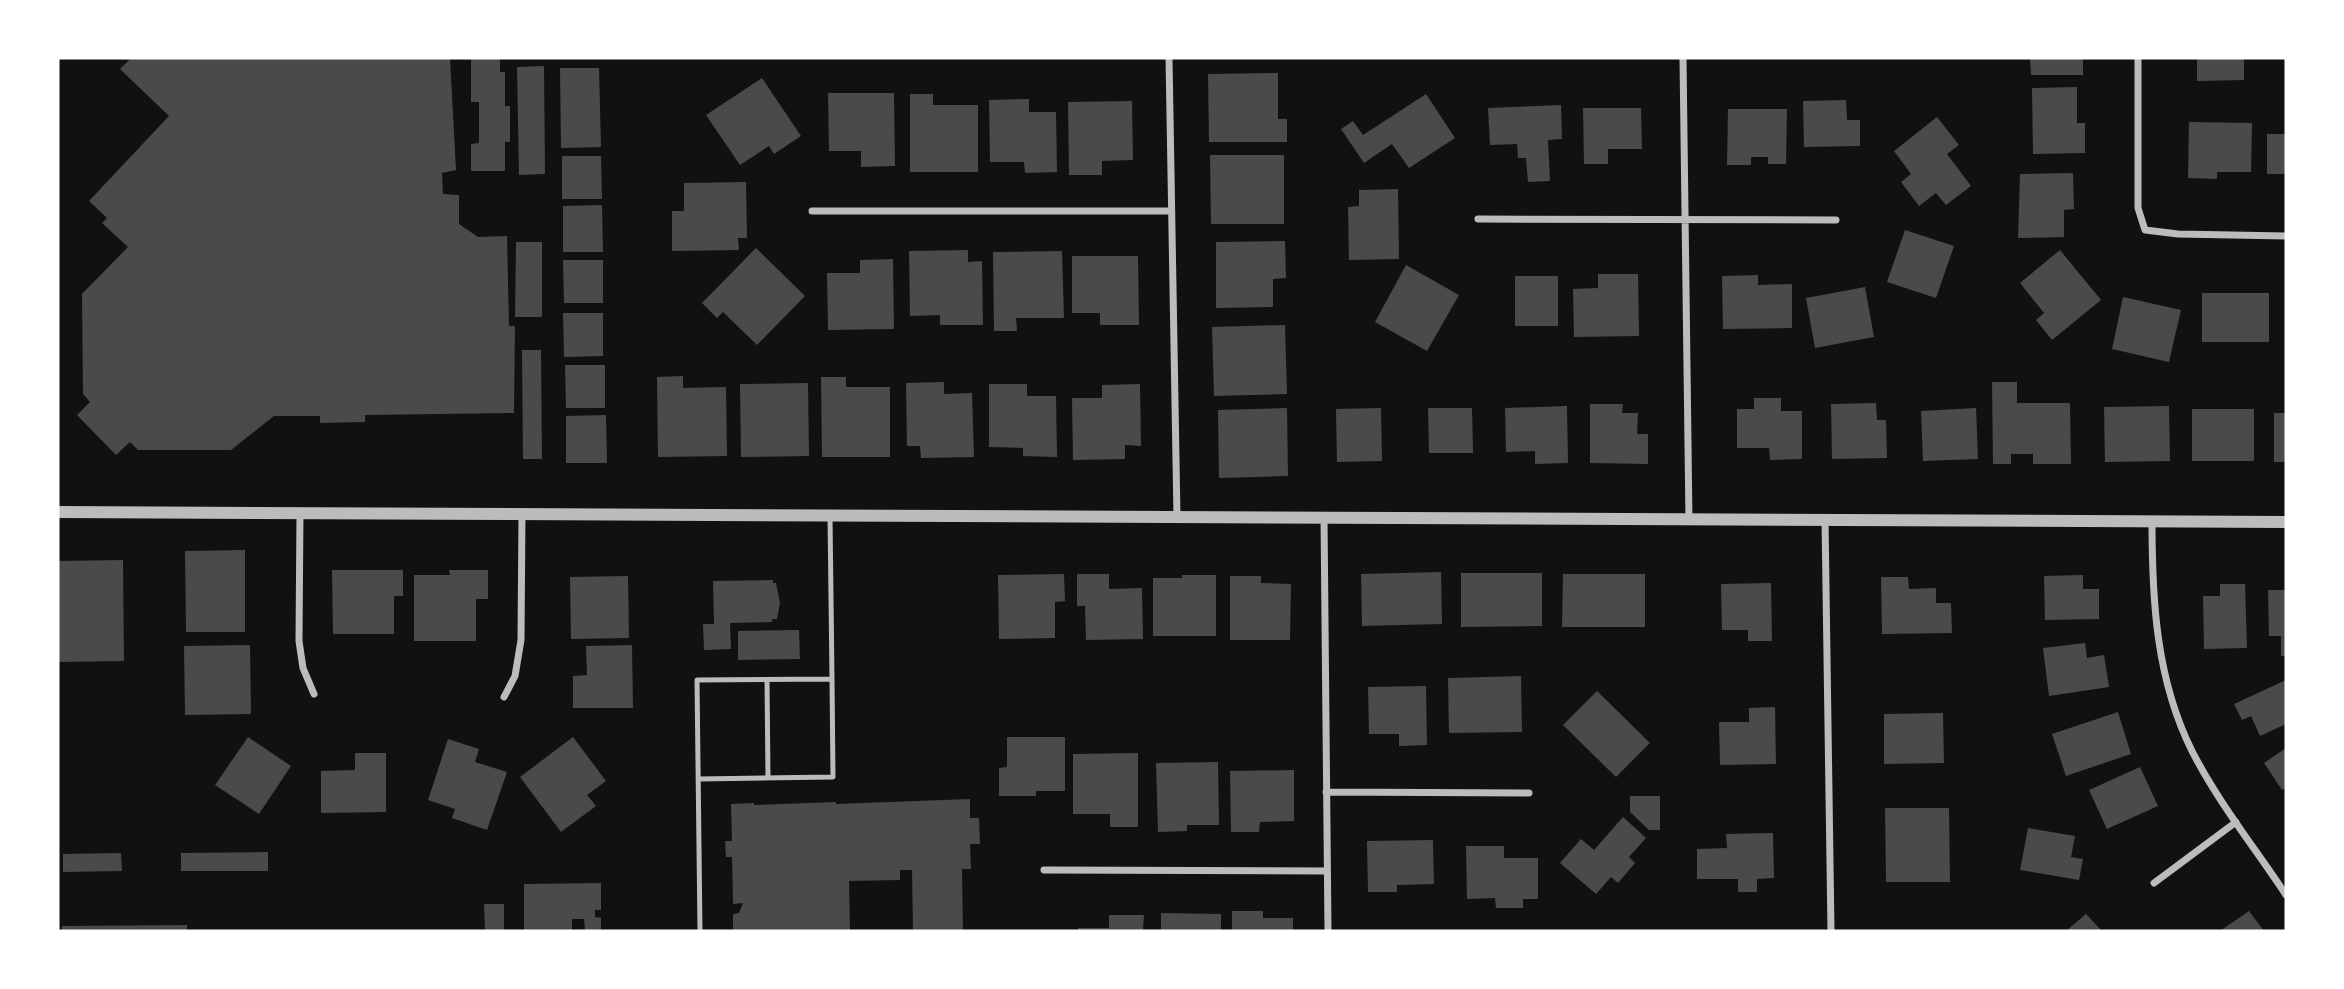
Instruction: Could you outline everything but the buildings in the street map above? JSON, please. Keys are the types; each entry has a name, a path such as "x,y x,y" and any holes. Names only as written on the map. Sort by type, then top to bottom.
{"street":[{"path":"1168,58 1177,517"},
{"path":"1683,58 1689,521"},
{"path":"2138,58 2138,208 2145,230 2178,234 2286,236"},
{"path":"812,211 1170,211"},
{"path":"1478,219 1836,220"},
{"path":"58,512 2286,522"},
{"path":"300,512 299,641 303,668 314,694"},
{"path":"504,697 515,676 521,640 522,513"},
{"path":"1324,517 1328,931"},
{"path":"1825,519 1831,931"},
{"path":"2152,521 2155,617 2161,660 2192,751 2236,822 2285,891"},
{"path":"1326,792 1529,793"},
{"path":"2154,883 2236,822"},
{"path":"1044,870 1327,871"}],"lane":[{"path":"698,779 833,778 830,516"},
{"path":"699,931 697,680 832,679"},
{"path":"767,680 768,778"}]}
